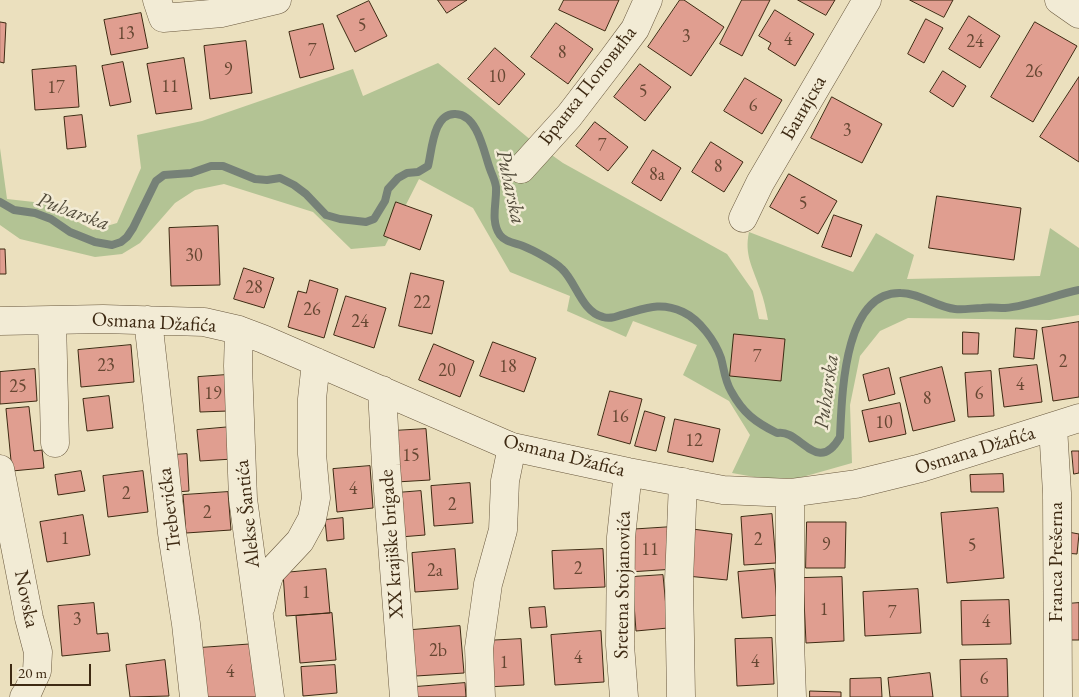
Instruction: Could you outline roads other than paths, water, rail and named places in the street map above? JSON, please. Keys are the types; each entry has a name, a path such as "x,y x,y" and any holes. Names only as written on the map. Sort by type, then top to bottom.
{"street":[{"path":"156,0 164,18 222,13 277,0"},
{"name":"Бранка Поповића","path":"521,169 569,116 602,74 635,29 648,0"},
{"name":"Банијска","path":"743,218 760,183 867,0"},
{"path":"1059,0 1079,14"},
{"path":"52,320 55,443"},
{"name":"Osmana Džafića","path":"0,321 148,320 204,322 238,330 512,447 723,490 790,493 856,484 921,468 1079,418"},
{"name":"Trebevićka","path":"148,320 172,533 186,624 194,697"},
{"name":"Alekse Šantića","path":"238,330 243,499 270,697"},
{"path":"260,616 264,589 270,572 300,541 312,519 316,498 312,454 312,399 316,362"},
{"name":"XX krajiške brigade","path":"382,390 404,697"},
{"name":"Franca Prešerna","path":"1053,427 1057,493 1058,697"},
{"path":"481,697 479,648 488,584 503,530 505,481 512,447"},
{"name":"Novska","path":"0,469 29,618 38,652 37,671 24,697"},
{"name":"Sretena Stojanovića","path":"624,697 620,645 621,537 628,472"},
{"path":"681,697 679,580 683,482"},
{"path":"790,493 792,697"}],"waterway":[{"name":"Puharska","path":"0,202 14,210 35,213 51,219 70,232 95,242 112,245 121,242 127,237 156,181 164,175 191,173 211,166 223,166 255,179 280,178 306,194 326,215 340,219 366,222 374,219 385,201 388,189 398,178 407,173 418,172 428,166 435,134 442,119 448,115 464,116 470,121 479,136 495,182 495,224 502,237 507,241 532,250 558,266 567,275 584,303 596,314 605,318 612,318 652,307 667,307 683,312 695,320 715,345 721,358 729,387 745,411 769,429 777,433 785,433 808,448 824,453 832,448 840,437 845,373 857,327 867,309 882,297 901,293 948,308 1005,308 1024,305 1079,290"}]}
